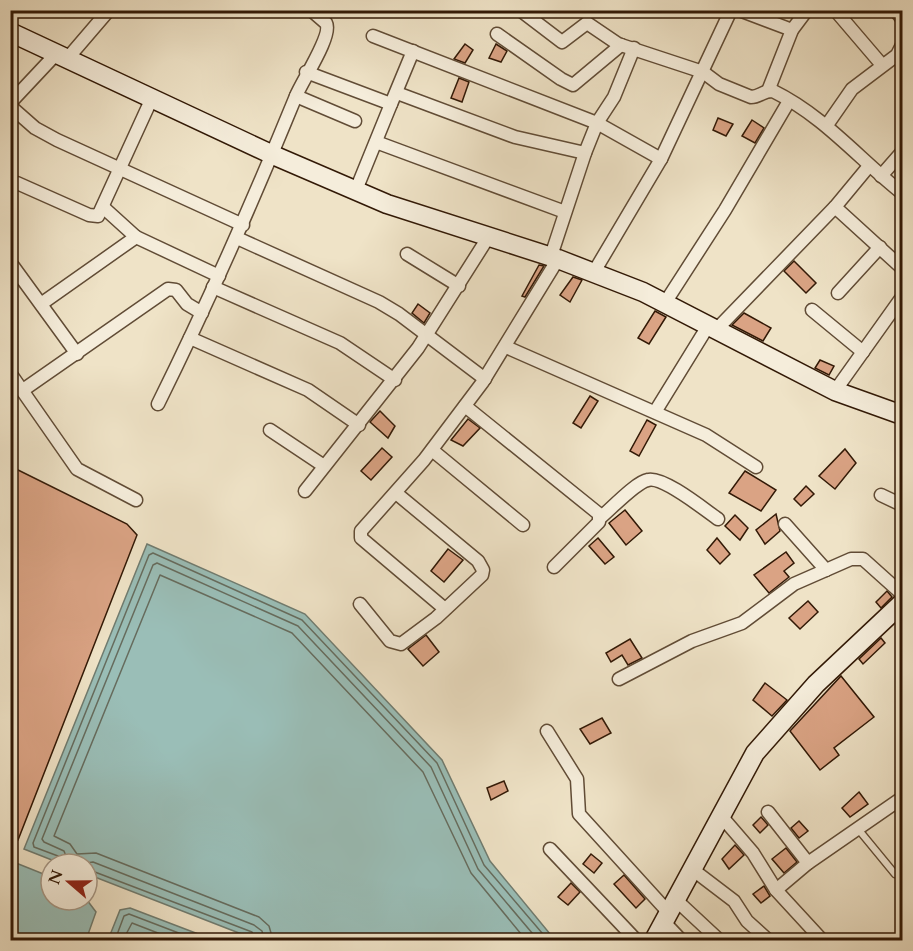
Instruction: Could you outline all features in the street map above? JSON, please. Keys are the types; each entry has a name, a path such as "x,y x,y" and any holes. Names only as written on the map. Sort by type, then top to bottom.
{"street":[{"path":"109,10 10,104 35,128 243,225"},
{"path":"158,404 243,225 306,72 329,30 326,22 311,10"},
{"path":"520,10 562,42 587,23 621,45 703,72 719,84 751,97 768,91 789,101 827,125 869,166 903,193"},
{"path":"768,91 792,30 807,10"},
{"path":"835,10 882,65"},
{"path":"895,10 903,19"},
{"path":"594,272 661,159 732,11 792,30"},
{"path":"10,32 273,155 356,190 421,216 555,257 594,272 665,303 835,391 903,416"},
{"path":"497,34 573,85 621,45"},
{"path":"373,36 597,123 661,159"},
{"path":"827,125 852,89 897,55 903,45"},
{"path":"445,609 361,538 361,531 432,450 485,379 506,346 555,257 565,212 585,153 597,123 614,97 634,48"},
{"path":"356,190 413,51"},
{"path":"306,72 391,104"},
{"path":"397,93 515,136 585,153"},
{"path":"296,96 355,121"},
{"path":"16,183 88,215 98,216 122,169 152,98"},
{"path":"665,303 789,101"},
{"path":"376,142 565,212"},
{"path":"881,176 903,152"},
{"path":"655,412 712,328 835,207 869,166"},
{"path":"835,207 903,268"},
{"path":"104,208 136,237 216,281 340,343 395,380"},
{"path":"305,491 395,380 428,335 489,236"},
{"path":"41,304 136,237"},
{"path":"237,238 361,293 399,314 485,379"},
{"path":"838,293 880,247"},
{"path":"407,254 459,286"},
{"path":"10,262 77,354"},
{"path":"23,390 168,289 176,290 187,304 202,313"},
{"path":"835,391 903,297"},
{"path":"812,310 863,352"},
{"path":"190,339 308,390 358,425"},
{"path":"506,346 706,435 756,467"},
{"path":"10,373 77,469 136,500"},
{"path":"465,406 584,501 599,514 600,518"},
{"path":"270,430 324,466"},
{"path":"432,450 523,525"},
{"path":"554,567 589,533 600,518 644,482 654,480 665,484 718,519"},
{"path":"360,604 390,641 397,645 417,633 480,579 481,565 396,493"},
{"path":"881,495 903,505"},
{"path":"785,524 826,570"},
{"path":"619,680 692,641 742,623 794,584 860,557 903,594"},
{"path":"654,940 722,818 738,783 763,743 816,684 903,603"},
{"path":"547,730 577,779 579,814 670,912 719,940"},
{"path":"776,890 808,863 903,798"},
{"path":"768,812 808,863"},
{"path":"722,818 753,853 776,890 822,940"},
{"path":"550,849 636,940"},
{"path":"692,869 734,901 747,921 768,940"},
{"path":"670,912 681,940"}],"lane":[{"path":"858,829 895,874"}],"water":[{"path":"147,544 305,614 442,760 490,861 555,940 257,940 99,879 99,852 39,852 39,855 24,849"},
{"path":"11,861 39,872 39,912 96,912 86,940 11,940"},
{"path":"130,908 214,940 108,940 120,910"}],"building":[{"path":"465,44 473,50 465,63 454,59"},
{"path":"496,44 507,51 501,62 489,58"},
{"path":"459,78 469,82 462,102 451,98"},
{"path":"718,118 733,124 726,136 713,130"},
{"path":"752,120 764,128 755,143 742,136"},
{"path":"794,261 816,283 806,293 784,271"},
{"path":"539,265 544,266 525,297 522,296"},
{"path":"573,277 582,280 570,302 560,295"},
{"path":"418,304 430,313 424,323 412,313"},
{"path":"655,311 666,317 649,344 638,338"},
{"path":"744,313 771,328 763,341 732,325"},
{"path":"820,360 834,366 829,375 815,368"},
{"path":"590,396 598,401 581,428 573,423"},
{"path":"380,411 395,426 388,438 370,422"},
{"path":"468,419 480,428 463,446 451,440"},
{"path":"647,420 656,425 639,456 630,451"},
{"path":"382,448 392,457 371,480 361,471"},
{"path":"845,449 856,463 835,489 819,476"},
{"path":"10,466 127,524 137,535 18,840 10,841"},
{"path":"745,471 776,490 761,511 729,493"},
{"path":"806,486 814,494 801,506 794,499"},
{"path":"625,510 642,531 626,545 609,523"},
{"path":"776,514 780,531 765,544 756,530"},
{"path":"735,515 748,528 740,540 725,526"},
{"path":"598,538 614,557 605,564 589,546"},
{"path":"717,538 730,554 720,564 707,550"},
{"path":"448,549 463,560 444,582 431,571"},
{"path":"786,552 794,563 784,571 789,577 769,593 754,575"},
{"path":"887,591 892,597 881,608 876,602"},
{"path":"808,601 818,612 800,629 789,618"},
{"path":"426,635 439,652 423,666 408,649"},
{"path":"881,638 885,643 863,664 859,659"},
{"path":"630,639 642,658 628,665 622,655 611,662 606,653"},
{"path":"841,676 874,717 834,748 839,755 820,770 790,731"},
{"path":"765,683 787,700 772,716 753,700"},
{"path":"602,718 611,733 590,744 580,729"},
{"path":"504,781 508,791 491,800 487,788"},
{"path":"859,792 868,804 850,817 842,808"},
{"path":"761,817 768,825 760,833 753,825"},
{"path":"799,821 808,831 799,838 791,828"},
{"path":"735,845 744,855 729,869 722,859"},
{"path":"786,848 797,862 784,873 772,859"},
{"path":"591,854 602,863 594,873 583,864"},
{"path":"624,875 645,899 636,908 614,884"},
{"path":"571,883 580,892 568,905 558,897"},
{"path":"764,886 770,896 761,903 753,894"}]}
